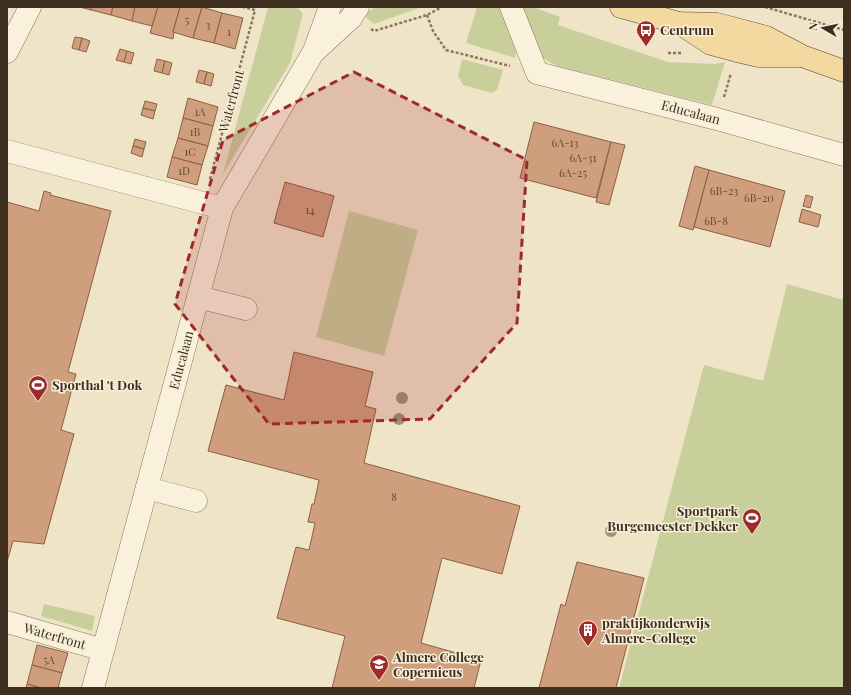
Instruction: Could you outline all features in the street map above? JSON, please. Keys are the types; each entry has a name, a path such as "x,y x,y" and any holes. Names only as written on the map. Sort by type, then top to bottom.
{"main road":[{"path":"621,7 679,23 711,44 759,56 802,56 844,71"}],"street":[{"path":"7,52 30,7"},
{"name":"Educalaan","path":"314,51 330,7"},
{"path":"511,7 537,72"},
{"name":"Educalaan","path":"93,688 198,297 212,206 314,51 355,12"},
{"name":"Educalaan","path":"537,72 844,154"},
{"path":"7,151 212,206"},
{"path":"198,297 246,309"},
{"path":"147,488 196,501"},
{"name":"Waterfront","path":"7,622 103,650"}],"path":[{"name":"Waterfront","path":"212,206 256,9 243,7"},
{"path":"355,12 374,31 427,15 442,7"},
{"path":"765,7 844,30"},
{"path":"427,15 433,31 446,50 537,72"}],"highlighted area":[{"path":"354,72 527,160 517,323 430,419 269,424 175,304 223,140"}],"green space":[{"path":"268,7 293,7 299,9 303,14 290,63 223,174"},
{"path":"376,7 422,7 374,24 363,15"},
{"path":"477,7 503,7 518,44 515,58 466,43"},
{"path":"520,7 533,7 560,17 558,25 668,62 715,64 725,62 712,105 557,66 551,63 542,57"},
{"path":"462,59 503,70 497,90 492,93 463,85 458,76"},
{"path":"349,211 418,230 384,356 316,337"},
{"name":"Sportpark Burgemeester Dekker","path":"787,284 844,300 844,688 619,688 704,365 763,381"},
{"path":"44,604 95,616 92,631 41,616"}],"building":[{"path":"80,7 91,7 91,10"},
{"path":"91,7 113,7 111,15 91,10"},
{"path":"113,7 135,7 132,21 111,15"},
{"path":"135,7 158,7 152,26 132,21"},
{"path":"158,7 180,7 173,32 173,39 150,33"},
{"path":"180,7 202,7 193,38 173,32"},
{"path":"202,7 222,13 214,43 193,38"},
{"path":"222,13 243,18 235,49 214,43"},
{"path":"75,37 82,38 79,50 72,48"},
{"path":"82,38 90,41 86,52 79,50"},
{"path":"120,49 127,51 124,62 116,60"},
{"path":"127,51 134,53 131,64 124,62"},
{"path":"157,59 165,61 162,73 154,71"},
{"path":"165,61 172,63 169,75 162,73"},
{"path":"199,70 207,72 204,84 196,82"},
{"path":"207,72 214,74 211,86 204,84"},
{"path":"188,98 218,107 213,126 183,118"},
{"path":"145,101 157,104 155,111 143,108"},
{"path":"143,108 155,111 153,119 141,115"},
{"path":"183,118 213,126 208,146 178,138"},
{"path":"534,122 611,142 596,198 520,178"},
{"path":"178,138 208,146 202,165 172,157"},
{"path":"135,139 146,142 144,149 133,146"},
{"path":"611,142 625,145 609,205 596,202"},
{"path":"133,146 144,149 142,157 131,153"},
{"path":"172,157 202,165 197,185 167,177"},
{"path":"695,166 709,170 693,230 679,226"},
{"path":"709,170 785,191 770,247 694,227"},
{"path":"285,182 334,196 323,237 274,223"},
{"name":"Sporthal 't Dok","path":"44,191 51,193 50,195 111,211 68,372 76,374 61,430 74,434 44,544 13,541 7,562 7,202 39,211"},
{"path":"806,195 813,197 810,208 803,206"},
{"path":"802,209 821,215 818,227 799,222"},
{"path":"294,352 373,372 365,406 376,409 364,463 520,506 502,574 442,558 421,643 481,660 474,688 332,688 345,636 277,618 296,547 309,550 315,523 308,522 312,504 314,504 319,480 208,451 226,385 284,400"},
{"name":"praktijkonderwijs Almere-College","path":"577,562 644,578 616,688 539,688 561,604 565,606"},
{"path":"37,645 68,653 62,673 32,665"},
{"path":"32,665 62,673 58,688 41,688 27,684"},
{"path":"27,684 41,688 26,688"}],"place":[{"name":"Centrum","path":"646,47"},
{"name":"Sporthal 't Dok","path":"38,402"},
{"name":"Sportpark Burgemeester Dekker","path":"752,535"},
{"name":"praktijkonderwijs Almere-College","path":"588,647"},
{"name":"Almere College Copernicus","path":"379,681"}]}
